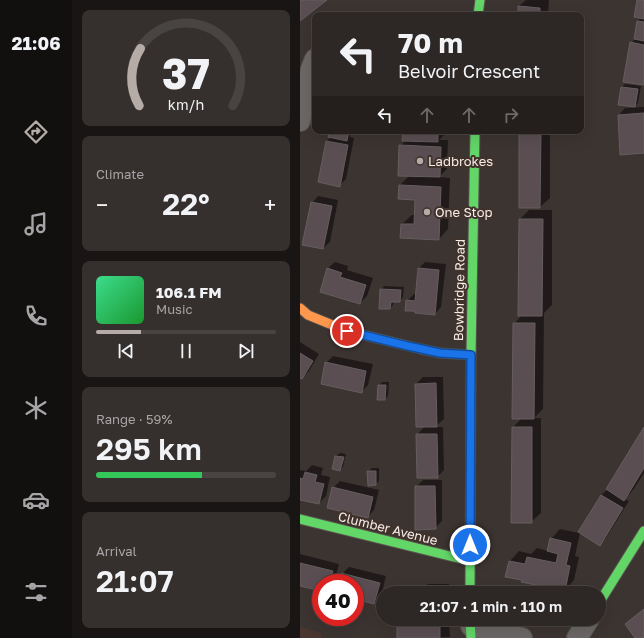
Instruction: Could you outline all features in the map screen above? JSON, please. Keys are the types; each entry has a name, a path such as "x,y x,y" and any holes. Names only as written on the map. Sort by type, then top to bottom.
{"street":[{"path":"478,12 480,0"},
{"path":"300,121 312,65"},
{"name":"Bowbridge Road","path":"470,586 471,355 475,134"},
{"path":"300,308 308,315 347,331 440,353 471,355"},
{"name":"Clumber Avenue","path":"300,519 470,561"},
{"path":"606,592 644,531"},
{"path":"577,638 585,626"},
{"path":"471,628 522,638"}],"shaded area":[{"path":"300,627 321,633 321,638 300,638"}],"building":[{"path":"300,0 327,0 300,21"},
{"path":"637,0 644,0 644,19 634,17"},
{"path":"518,6 540,8 540,12 518,12"},
{"path":"637,21 644,22 644,41 634,39"},
{"path":"630,42 644,45 644,85 623,82"},
{"path":"621,87 638,89 635,107 618,105"},
{"path":"644,113 644,153 620,155 618,115"},
{"path":"329,134 348,134 347,141 328,137"},
{"path":"403,134 438,134 438,142 402,141"},
{"path":"519,134 541,134 540,208 519,208"},
{"path":"326,141 348,145 340,187 318,182"},
{"name":"Ladbrokes","path":"399,145 441,147 440,177 398,176"},
{"name":"One Stop","path":"399,185 441,187 439,240 400,238 401,224 414,224 415,200 398,199"},
{"path":"311,202 332,206 323,249 302,245"},
{"path":"519,219 543,219 542,316 518,316"},
{"path":"327,268 342,273 340,277 366,285 360,304 320,292"},
{"path":"418,268 439,270 435,315 415,313 415,311 405,311 406,300 415,301"},
{"path":"380,289 401,290 400,302 391,302 390,309 379,309"},
{"path":"513,323 535,323 534,419 512,419"},
{"path":"300,353 313,361 302,379 300,378"},
{"path":"325,362 366,371 362,393 321,384"},
{"path":"436,383 437,427 416,427 415,384"},
{"path":"378,385 386,385 385,400 377,400"},
{"path":"512,427 532,427 532,523 511,523"},
{"path":"644,427 644,468 624,501 606,489"},
{"path":"416,434 437,434 438,478 417,478"},
{"path":"335,456 344,457 340,471 332,469"},
{"path":"367,471 376,471 376,485 368,486"},
{"path":"305,472 317,475 315,482 324,484 319,504 300,500 300,478 303,479"},
{"path":"415,486 435,486 436,529 415,530"},
{"path":"332,487 373,497 368,518 327,508"},
{"path":"601,495 623,508 600,546 578,532"},
{"path":"550,538 571,543 566,565 570,566 566,586 541,586 521,582 522,580 505,577 509,561 525,564 527,557 556,563 558,554 547,551"},
{"path":"300,563 333,571 332,574 312,574 312,589 300,586"},
{"path":"364,579 380,583 379,586 376,586 376,597 374,604 364,601"},
{"path":"644,609 644,638 635,638 625,624"},
{"path":"397,626 440,626 440,638 397,638"}],"traffic: fast":[{"path":"478,12 480,0"},
{"path":"470,586 471,355 475,134"},
{"path":"421,349 440,353 471,355"},
{"path":"300,519 470,561"},
{"path":"606,592 644,531"},
{"path":"470,626 471,638"}],"traffic: slow":[{"path":"300,308 308,315 347,331 421,349"}],"place":[{"name":"Ladbrokes","path":"420,161"},
{"name":"One Stop","path":"427,212"}],"route":[{"path":"347,331 440,353 471,355 470,545"}]}
